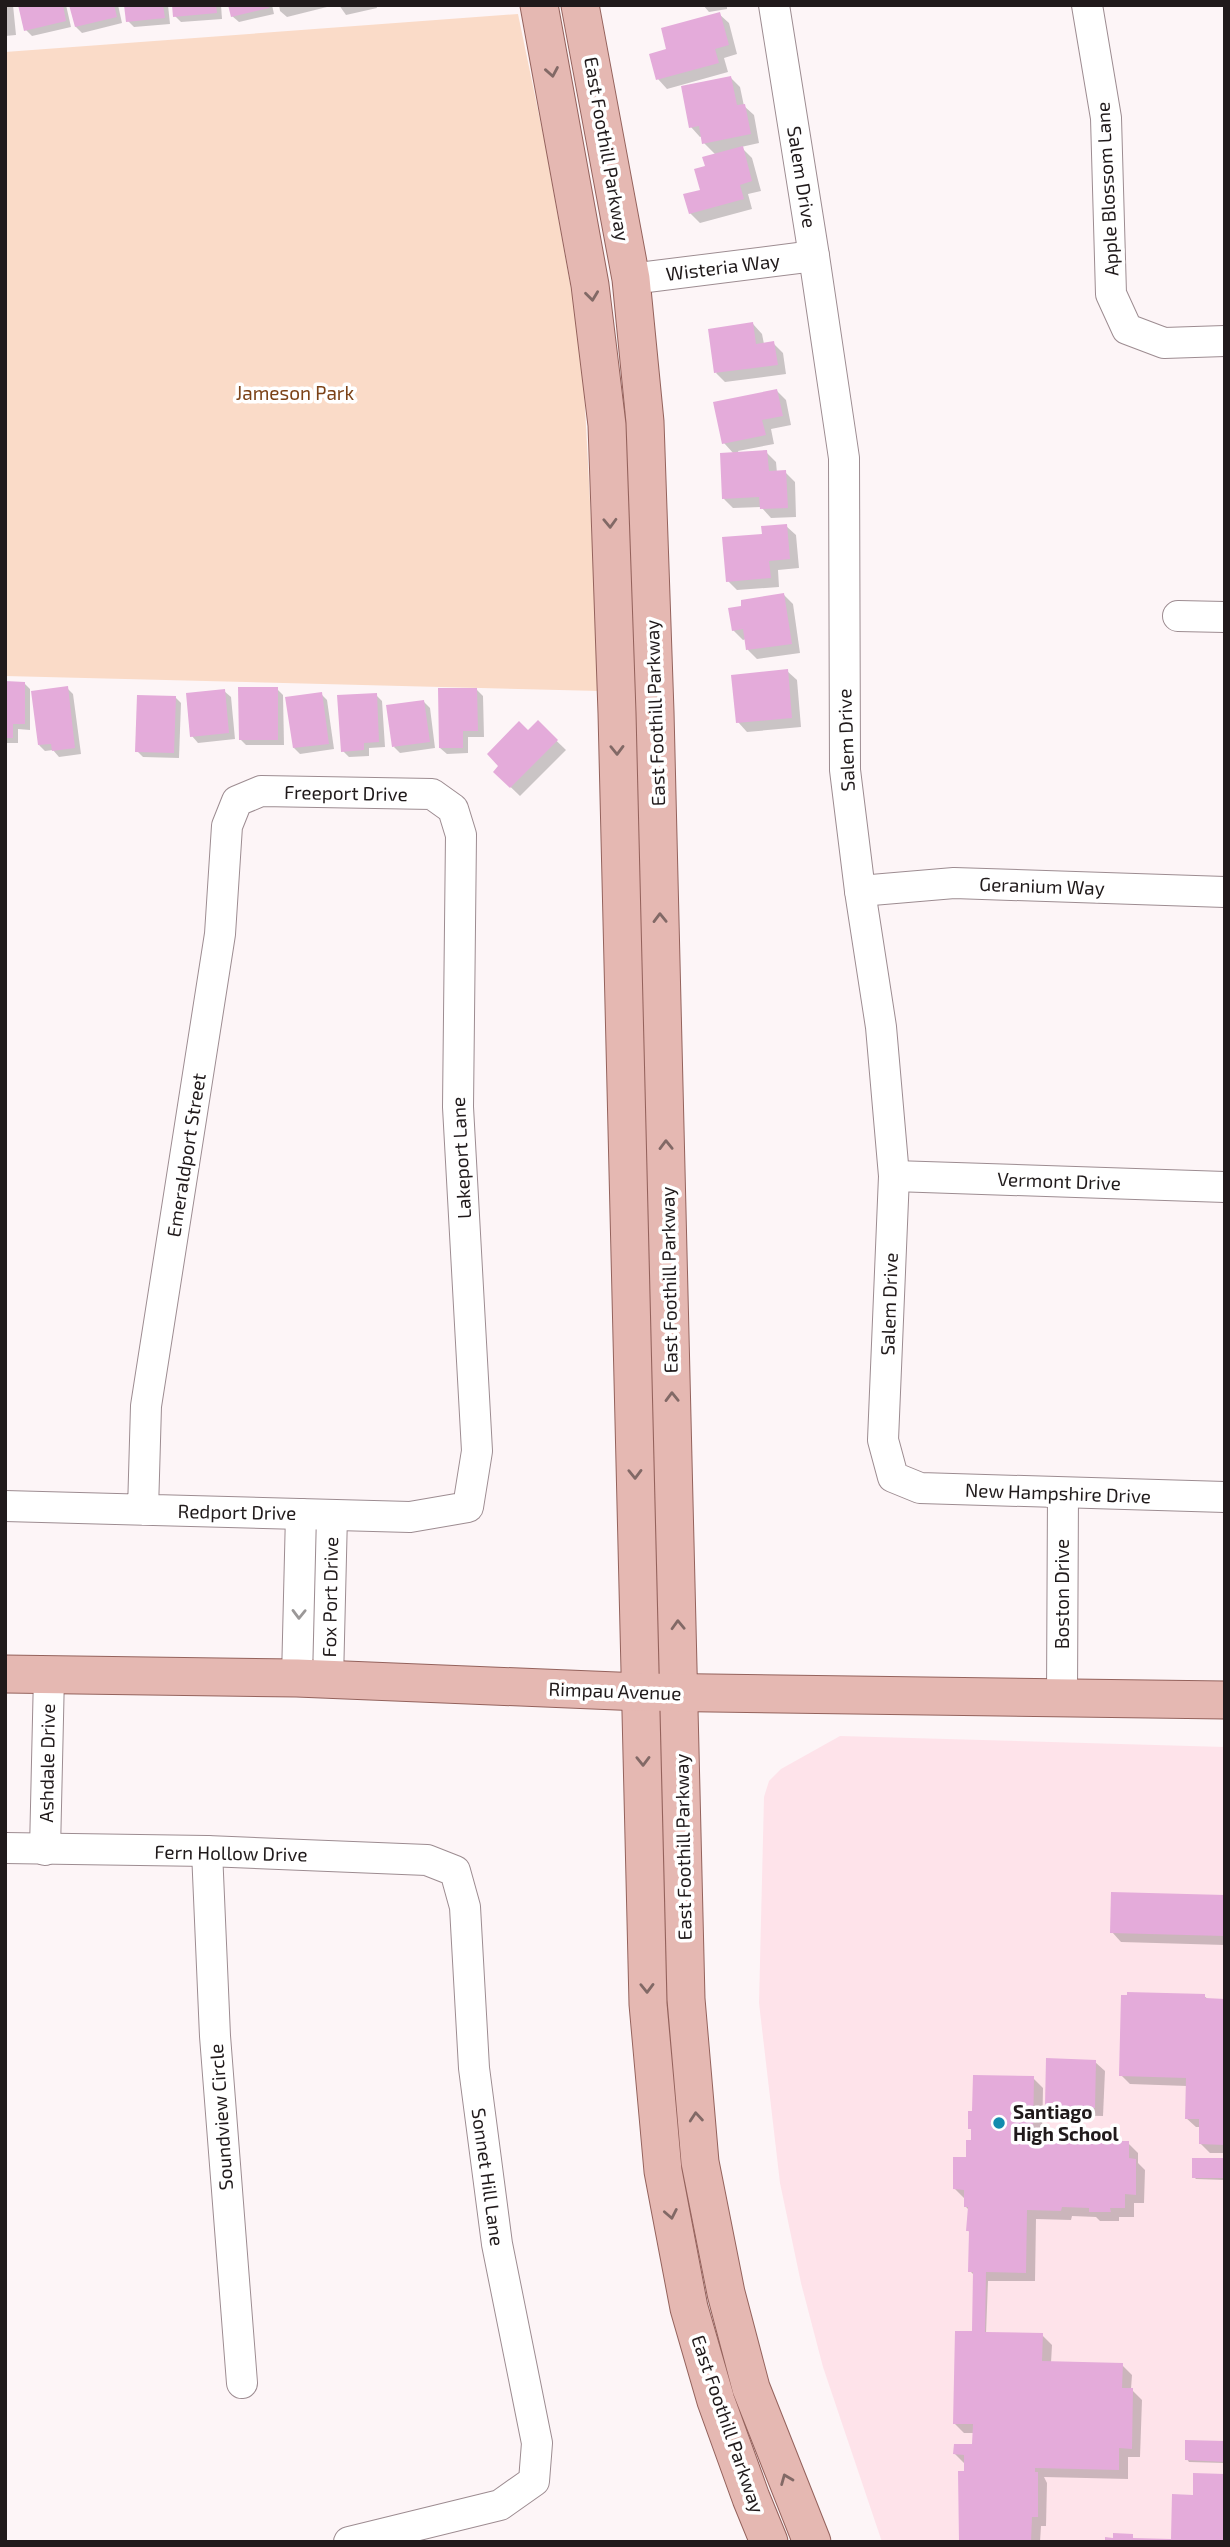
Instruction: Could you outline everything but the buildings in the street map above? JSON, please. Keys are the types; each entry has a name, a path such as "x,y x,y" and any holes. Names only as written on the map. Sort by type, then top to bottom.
{"main road":[{"name":"East Foothill Parkway","path":"539,5 590,285 607,425 648,2004 663,2171 689,2308 721,2413 769,2542"},
{"name":"East Foothill Parkway","path":"580,5 631,279 645,422 655,698 687,1999 700,2162 726,2293 751,2388 812,2542"},
{"name":"Rimpau Avenue","path":"5,1674 313,1679 680,1693 1225,1700"}],"street":[{"name":"Salem Drive","path":"774,5 844,458 845,770 881,1027 894,1176 883,1440 893,1477"},
{"name":"Apple Blossom Lane","path":"1087,5 1107,118 1111,294 1127,330 1164,343 1225,341"},
{"name":"Wisteria Way","path":"631,279 814,256"},
{"path":"1178,615 1225,617"},
{"name":"Freeport Drive","path":"237,801 261,791 432,794 453,809"},
{"name":"Emeraldport Street","path":"143,1510 146,1406 220,934 227,826 237,801"},
{"name":"Lakeport Lane","path":"453,809 461,835 458,1107 477,1451 468,1507"},
{"name":"Geranium Way","path":"860,891 954,883 1225,892"},
{"name":"Vermont Drive","path":"894,1176 1225,1186"},
{"name":"New Hampshire Drive","path":"893,1477 920,1488 1225,1497"},
{"name":"Boston Drive","path":"1062,1696 1063,1493"},
{"name":"Redport Drive","path":"5,1506 410,1517 468,1507"},
{"name":"Fox Port Drive","path":"301,1514 313,1679"},
{"name":"Fox Port Drive","path":"313,1679 332,1515"},
{"name":"Ashdale Drive","path":"45,1850 49,1675"},
{"name":"Fern Hollow Drive","path":"5,1848 206,1851 427,1860 455,1871"},
{"name":"Soundview Circle","path":"206,1851 215,2036 242,2383"},
{"name":"Sonnet Hill Lane","path":"349,2542 500,2505 534,2481 537,2443 497,2244 474,2068 465,1907 455,1871"}],"shaded area":[{"name":"Santiago High School","path":"840,1736 1225,1747 1225,2542 882,2542 823,2367 801,2283 780,2183 759,2003 764,1797 769,1781 781,1769"}],"green space":[{"name":"Jameson Park","path":"518,14 544,139 582,350 600,691 5,676 5,52"}],"place":[{"name":"Santiago High School","path":"999,2123"}]}
